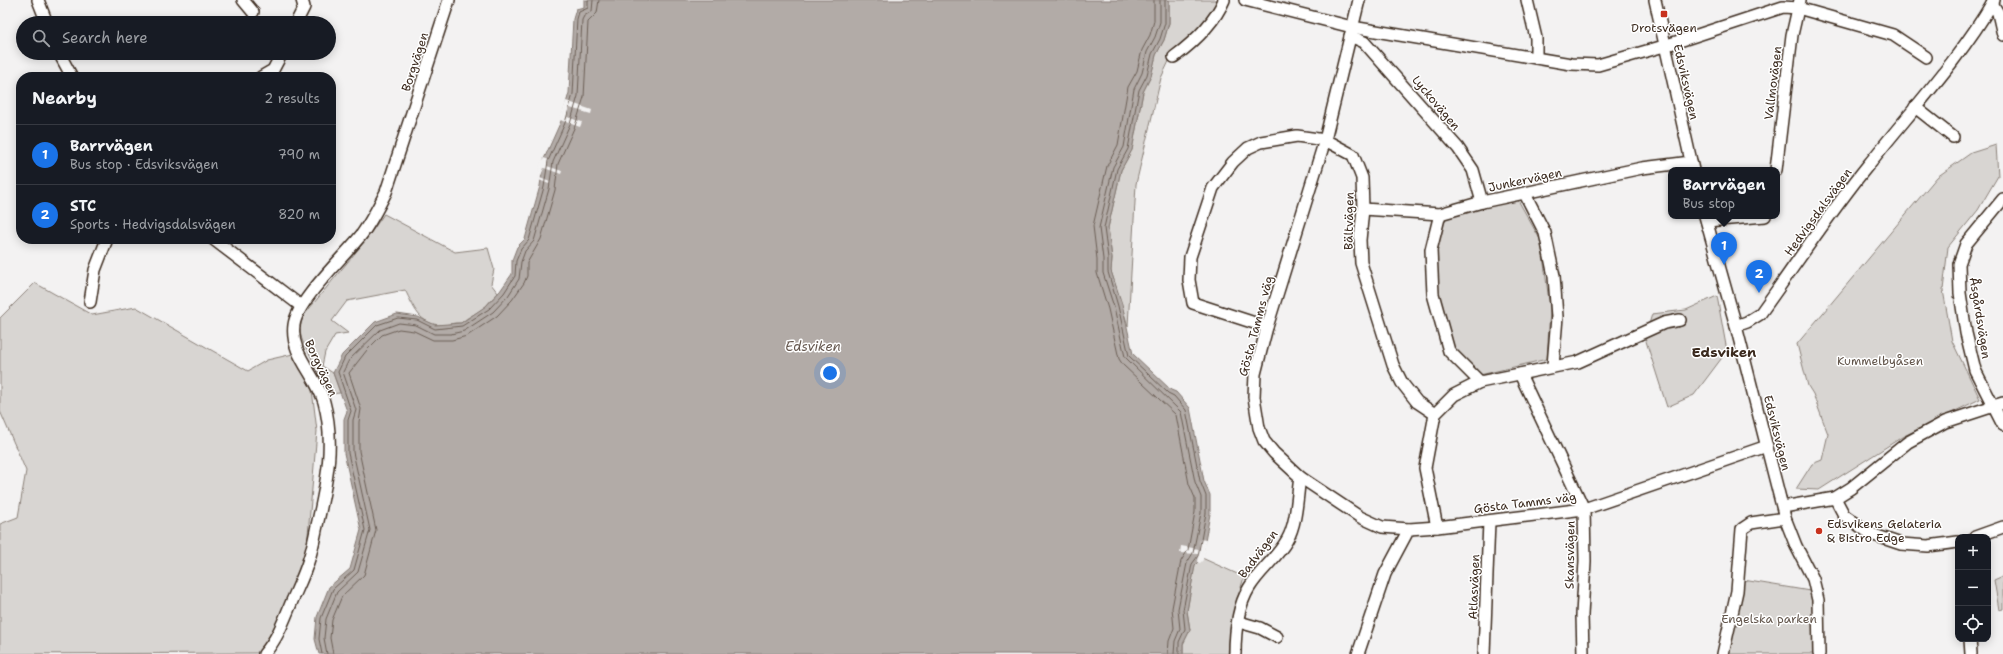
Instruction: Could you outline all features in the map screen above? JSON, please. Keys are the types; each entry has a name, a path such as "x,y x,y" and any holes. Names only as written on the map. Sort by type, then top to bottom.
{"street":[{"path":"38,0 44,16"},
{"path":"243,0 253,12"},
{"path":"300,16 304,7 302,0"},
{"name":"Borgvägen","path":"264,654 276,641 310,559 325,491 328,467 330,439 328,420 323,400 312,376 298,355 294,340 294,323 301,306 362,234 376,212 386,192 449,0"},
{"path":"1174,57 1210,25 1224,0"},
{"path":"1245,0 1352,27 1571,64 1598,65 1664,46 1783,7 1799,4 1892,35 1926,57"},
{"name":"Gösta Tamms väg","path":"1359,0 1325,140 1267,327 1255,374 1254,397 1258,428 1264,441 1274,454 1300,477 1360,517 1382,527 1409,528 1437,527 1584,509 1767,446"},
{"path":"1527,0 1536,38 1536,58"},
{"name":"Edsviksvägen","path":"1655,0 1664,46 1692,166"},
{"path":"1993,2 1998,13 2003,35"},
{"name":"Hedvigsdalsvägen","path":"1736,326 1747,322 1760,314 1868,166 1977,26 1993,2"},
{"name":"Vallmovägen","path":"1776,167 1792,35 1799,4"},
{"name":"Lyckovägen","path":"1352,27 1458,148 1473,170 1482,202"},
{"path":"63,60 69,72"},
{"path":"270,72 273,70 278,60"},
{"path":"1915,107 1953,137"},
{"name":"Bältvägen","path":"1267,327 1192,303 1189,280 1190,256 1213,188 1233,162 1248,148 1261,142 1297,136 1325,140 1353,155 1362,178 1363,209 1360,240 1361,263 1393,365 1402,383 1417,402 1435,414"},
{"name":"Junkervägen","path":"1363,209 1440,214 1482,202 1642,168 1692,166"},
{"path":"1524,194 1544,233 1554,276 1557,317 1553,366"},
{"name":"Åsgårdsvägen","path":"2003,199 1966,244 1959,264 1960,293 1966,333 1975,370 1998,404 2003,425"},
{"path":"1440,214 1431,250 1433,294 1449,351 1480,382"},
{"name":"Edsviksvägen","path":"1706,219 1736,326 1784,512 1796,546 1813,579 1818,600 1819,654"},
{"path":"90,302 95,270 105,244"},
{"path":"220,244 301,306"},
{"path":"1437,527 1426,468 1435,414 1454,395 1480,382 1578,362 1664,323 1680,320"},
{"name":"Skansvägen","path":"1520,374 1584,509 1585,561 1582,616 1583,654"},
{"path":"1723,654 1737,591 1742,529 1751,523 1784,512 1835,498 1851,488 1908,442 1945,422 1998,404"},
{"name":"Badvägen","path":"1235,654 1243,601 1249,588 1288,540 1294,522 1300,477"},
{"path":"1835,498 1844,515 1871,534 1901,544 1928,546 1955,542"},
{"name":"Atlasvägen","path":"1484,654 1489,521"},
{"path":"1358,654 1384,574 1409,528"},
{"path":"1984,534 2003,528"},
{"path":"1239,622 1260,628 1277,637"},
{"path":"1970,642 1971,654"}],"green space":[{"path":"1169,0 1219,0 1218,5 1198,31 1171,57 1161,78 1136,184 1128,326 1111,271 1112,258 1108,228 1121,170 1132,150 1143,92 1151,76 1156,55 1164,40 1169,23"},
{"name":"Kummelbyåsen","path":"1996,145 1998,176 1978,210 1948,247 1943,290 1952,341 1980,399 1902,437 1819,490 1796,489 1812,464 1822,460 1828,434 1813,394 1808,386 1797,344 1937,177 1971,153"},
{"path":"1518,200 1541,241 1550,309 1547,359 1480,375 1453,351 1437,290 1436,251 1444,217"},
{"path":"384,214 455,252 488,248 494,269 491,284 498,293 485,307 461,323 445,325 428,322 418,314 405,290 347,301 332,321 348,333 335,335 325,352 322,366 333,373 340,393 328,394 300,334 301,322 304,315 365,241"},
{"path":"35,283 92,315 136,307 248,371 267,360 293,354 312,390 317,431 306,558 269,640 258,653 0,654 0,524 18,517 26,471 0,411 0,318"},
{"path":"1717,296 1727,351 1694,395 1667,407 1645,338 1652,314 1686,310"},
{"path":"1202,558 1244,577 1231,621 1228,654 1183,654 1183,644 1190,630 1187,611 1195,564"},
{"path":"2003,576 2003,609 1999,610 1994,580"},
{"name":"Engelska parken","path":"1743,580 1810,591 1814,609 1813,654 1725,654"}],"water":[{"name":"Edsviken","path":"584,0 1169,0 1169,23 1164,40 1156,55 1151,76 1143,92 1132,150 1121,170 1108,228 1112,258 1111,271 1122,304 1133,354 1171,390 1176,392 1190,408 1204,481 1210,495 1210,514 1202,558 1195,565 1187,611 1190,630 1183,644 1183,654 319,654 315,639 317,617 329,587 350,569 361,530 344,453 344,419 347,411 333,373 342,355 375,322 397,314 418,317 435,325 461,323 486,306 500,291 512,274 512,260 517,247 525,239 540,186 544,159 561,121 569,93 573,19 576,9 584,7"}],"pier":[{"path":"566,101 592,110 591,114 570,108 567,117 582,122 580,127 560,120"},
{"path":"544,158 549,160 547,166 562,171 561,174 544,168 540,178 550,182 549,184 539,180 541,164"},
{"path":"1200,539 1206,540 1203,560 1200,563 1197,562 1198,554 1180,553 1181,546 1199,549"}],"place":[{"name":"Drotsvägen","path":"1664,14"},
{"name":"Barrvägen","path":"1724,265"},
{"name":"STC","path":"1759,293"},
{"name":"Edsvikens Gelateria & Bistro Edge","path":"1819,531"}],"district":[{"name":"Edsviken","path":"1724,352"}]}
